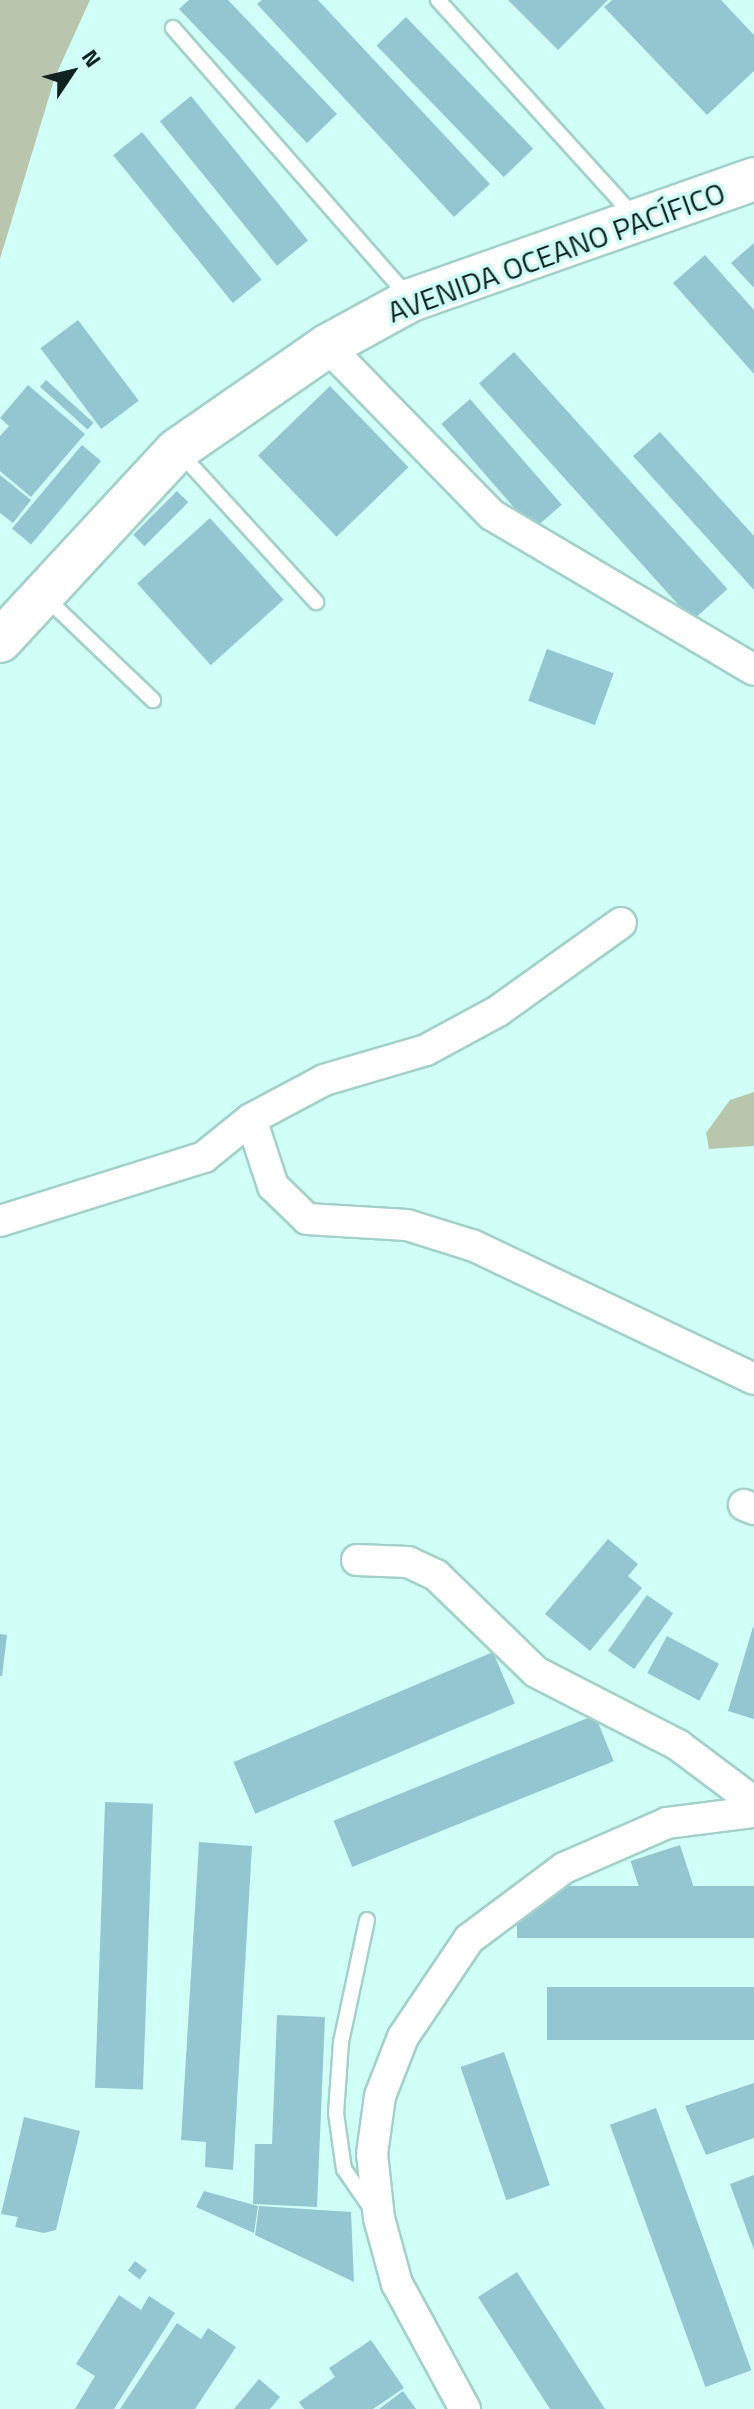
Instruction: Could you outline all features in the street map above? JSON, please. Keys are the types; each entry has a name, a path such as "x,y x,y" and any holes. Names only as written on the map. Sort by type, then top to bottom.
{"street":[{"name":"AVENIDA OCEANO PACÍFICO","path":"0,641 41,593 177,450 327,346 411,300 754,179"},
{"path":"327,346 492,515 588,578 754,670"},
{"path":"0,1221 164,1174 204,1157 251,1119 358,1065 426,1050 498,1011 621,923"},
{"path":"251,1119 273,1186 307,1219 407,1225 474,1246 754,1379"},
{"path":"357,1560 408,1562 436,1575 536,1672 678,1745 754,1802"},
{"path":"465,2409 397,2284 379,2218 372,2154 380,2096 403,2037 469,1939 515,1900 616,1841 667,1823 754,1812"}],"lane":[{"path":"438,0 636,219"},
{"path":"173,28 411,300"},
{"path":"177,450 316,602"},
{"path":"41,593 153,700"},
{"path":"367,1920 341,2042 336,2113 344,2169 379,2218"}],"green space":[{"path":"0,0 90,0 55,77 0,259"},
{"path":"754,1092 754,1146 709,1149 706,1133 730,1100"}],"building":[{"path":"189,0 228,0 337,114 307,143 179,9"},
{"path":"262,0 318,0 490,184 454,217 257,4"},
{"path":"508,0 608,0 558,50"},
{"path":"612,0 721,0 754,35 754,71 707,115 604,7"},
{"path":"406,17 533,149 504,177 377,45"},
{"path":"191,96 308,241 277,266 160,121"},
{"path":"142,132 262,280 233,303 113,155"},
{"path":"754,243 754,288 731,263"},
{"path":"705,255 754,310 754,374 673,283"},
{"path":"78,320 139,401 101,429 40,348"},
{"path":"514,352 727,589 693,621 479,383"},
{"path":"46,380 94,423 88,430 40,387"},
{"path":"28,385 85,434 31,497 0,471 0,436 9,426 0,418"},
{"path":"330,386 408,467 337,537 258,455"},
{"path":"470,399 562,505 533,530 441,424"},
{"path":"660,432 754,536 754,590 633,456"},
{"path":"82,445 101,461 31,545 12,528"},
{"path":"0,475 31,500 13,523 0,513"},
{"path":"177,491 188,502 144,546 133,535"},
{"path":"210,518 284,600 211,665 137,584"},
{"path":"547,649 614,673 595,725 528,701"},
{"path":"608,1539 638,1564 628,1576 642,1588 590,1651 545,1614"},
{"path":"647,1595 673,1613 634,1669 608,1651"},
{"path":"754,1628 754,1719 728,1711"},
{"path":"0,1634 7,1635 2,1676 0,1676"},
{"path":"667,1636 719,1664 699,1701 647,1673"},
{"path":"493,1652 515,1704 255,1814 233,1762"},
{"path":"595,1715 614,1761 352,1867 334,1821"},
{"path":"105,1802 153,1804 143,2090 95,2088"},
{"path":"199,1842 252,1846 233,2170 205,2167 206,2142 181,2140"},
{"path":"680,1845 694,1888 644,1904 631,1861"},
{"path":"517,1886 754,1886 754,1938 517,1938"},
{"path":"547,1987 754,1987 754,2040 547,2040"},
{"path":"277,2015 325,2017 317,2207 253,2204 255,2144 272,2144"},
{"path":"504,2052 550,2185 506,2200 461,2067"},
{"path":"754,2083 754,2138 706,2155 685,2106"},
{"path":"656,2108 751,2370 705,2387 610,2125"},
{"path":"24,2117 80,2131 56,2230 44,2233 15,2227 18,2217 1,2214"},
{"path":"754,2175 754,2250 730,2184"},
{"path":"204,2191 258,2206 254,2233 196,2207"},
{"path":"259,2206 351,2212 354,2282 255,2235"},
{"path":"135,2261 147,2270 140,2280 128,2271"},
{"path":"517,2272 605,2409 550,2409 478,2297"},
{"path":"119,2295 141,2310 149,2296 175,2313 114,2409 75,2409 95,2376 76,2364"},
{"path":"177,2323 201,2339 208,2328 236,2347 195,2409 120,2409"},
{"path":"371,2340 404,2388 373,2409 304,2409 299,2402 335,2377 329,2368"},
{"path":"259,2379 280,2397 270,2409 234,2409"},
{"path":"403,2391 416,2409 379,2409"}]}
